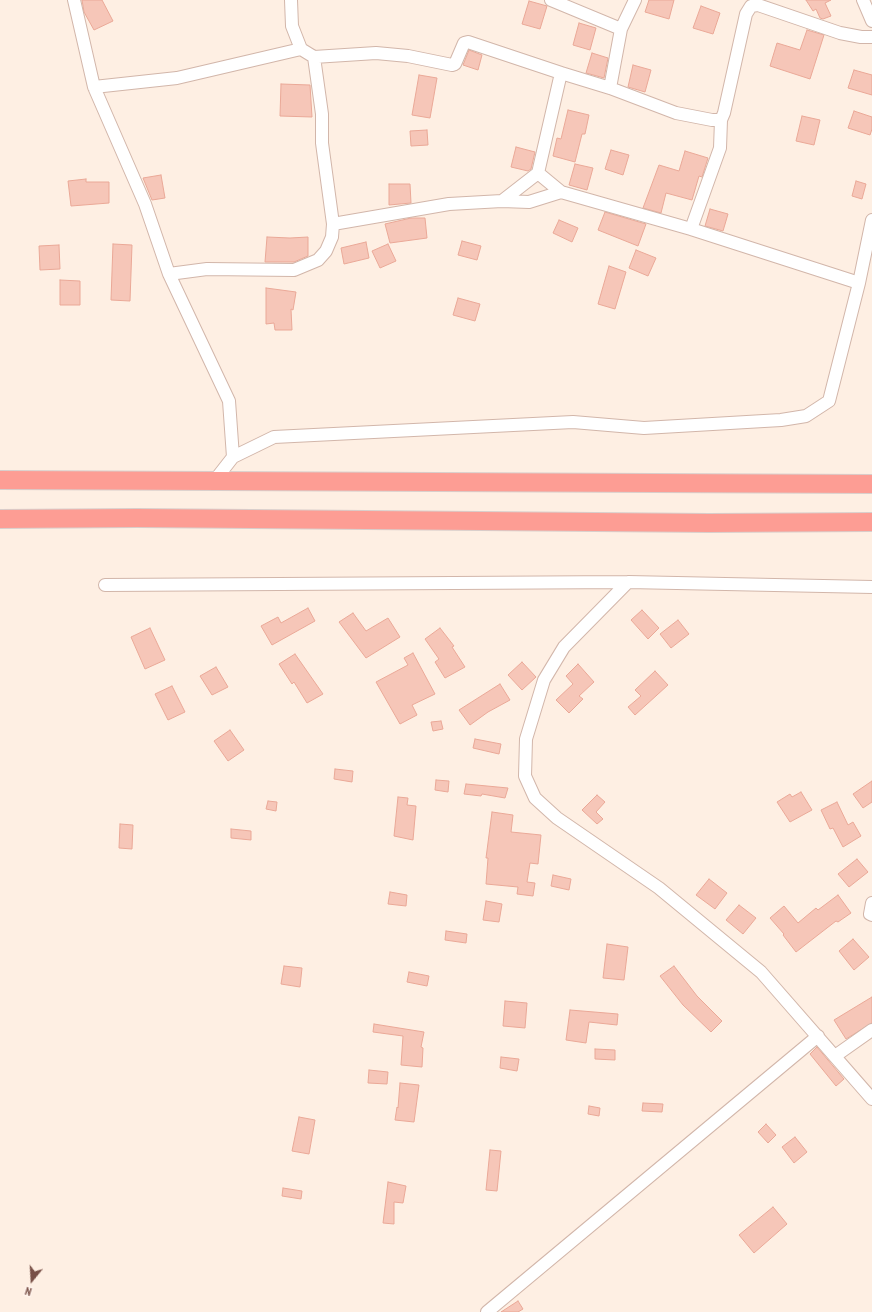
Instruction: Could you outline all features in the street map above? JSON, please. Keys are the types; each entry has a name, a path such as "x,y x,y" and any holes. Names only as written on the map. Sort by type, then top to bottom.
{"highway":[{"path":"0,480 872,484"},
{"path":"0,519 138,518 710,523 872,522"}],"street":[{"path":"74,0 94,87 145,204 169,274 229,401 233,457"},
{"path":"291,0 292,26 301,49 314,57 376,53 408,56 452,65 455,64 464,43 468,42 610,88 676,113 712,120 721,120"},
{"path":"551,0 572,4 621,29"},
{"path":"610,88 621,29 634,0"},
{"path":"863,0 872,21"},
{"path":"690,229 720,148 721,120 724,113 746,14 752,6 758,5 840,32 861,37 872,37"},
{"path":"94,87 177,78 301,49"},
{"path":"169,274 207,269 294,270 318,260 322,256 332,236 333,224 322,143 322,114 314,57"},
{"path":"502,202 538,173 562,73"},
{"path":"538,173 561,192 690,229 859,282"},
{"path":"333,224 449,204 529,202 561,192"},
{"path":"215,480 233,457 274,437 573,422 644,428 781,420 806,416 829,401 859,282 872,220"},
{"path":"105,585 628,582 872,587"},
{"path":"628,582 564,647 544,680 526,739 525,776 535,798 557,818 659,888 761,972 872,1099"},
{"path":"872,903 870,914 872,915"},
{"path":"835,1056 872,1030"},
{"path":"487,1312 818,1036"}],"building":[{"path":"82,0 102,0 113,21 94,30 84,12"},
{"path":"649,0 674,0 669,19 645,12"},
{"path":"806,0 831,0 825,3 831,16 823,19 820,18 816,9 813,11"},
{"path":"529,1 547,6 540,29 522,24"},
{"path":"701,6 720,13 713,34 693,28"},
{"path":"579,23 596,28 590,50 573,45"},
{"path":"807,30 824,35 810,79 770,66 777,43 800,50"},
{"path":"469,50 482,55 478,70 463,65"},
{"path":"592,53 608,58 604,78 586,73"},
{"path":"633,65 651,70 645,92 628,87"},
{"path":"854,70 872,75 872,95 848,88"},
{"path":"419,75 437,78 430,118 412,115"},
{"path":"281,84 310,85 312,117 280,116"},
{"path":"568,110 589,115 585,134 582,134 575,162 553,156 557,138 561,139"},
{"path":"854,111 872,117 872,129 870,135 848,128"},
{"path":"802,116 820,120 814,145 796,141"},
{"path":"427,130 428,145 411,146 410,131"},
{"path":"516,147 535,152 531,169 528,171 511,167"},
{"path":"611,150 629,155 623,175 605,169"},
{"path":"685,151 708,158 702,177 699,176 692,200 666,193 661,213 643,208 659,165 679,171"},
{"path":"575,164 593,168 587,190 569,185"},
{"path":"161,175 165,198 152,200 143,178"},
{"path":"86,179 86,182 109,182 109,203 71,206 68,181"},
{"path":"856,181 866,184 862,199 852,196"},
{"path":"389,184 410,184 411,203 389,205"},
{"path":"710,209 728,214 723,231 705,226"},
{"path":"605,212 646,224 638,246 598,230"},
{"path":"411,218 425,218 427,238 390,243 385,224"},
{"path":"559,220 578,228 572,242 553,233"},
{"path":"267,237 308,237 308,256 294,262 265,262"},
{"path":"462,241 481,246 477,260 458,255"},
{"path":"366,242 369,258 344,264 341,248"},
{"path":"113,244 132,245 130,301 111,300"},
{"path":"388,244 396,261 380,268 372,251"},
{"path":"59,245 60,269 40,270 39,246"},
{"path":"636,250 656,258 648,276 629,268"},
{"path":"609,266 626,272 615,309 598,304"},
{"path":"60,280 80,281 80,305 60,305"},
{"path":"266,288 296,292 293,310 291,309 292,330 275,330 274,323 266,324"},
{"path":"458,298 480,304 475,321 453,315"},
{"path":"308,608 315,621 272,645 261,626 278,617 281,623"},
{"path":"642,610 659,628 648,639 631,620"},
{"path":"353,613 366,631 388,618 400,637 366,658 339,622"},
{"path":"678,620 689,634 671,648 660,634"},
{"path":"150,628 165,660 145,669 131,637"},
{"path":"440,628 454,646 452,647 465,667 445,678 435,662 439,659 425,639"},
{"path":"413,653 435,694 412,705 417,715 400,724 376,682 408,665 404,658"},
{"path":"295,654 323,694 307,703 294,682 292,684 279,664"},
{"path":"522,662 536,677 522,690 508,675"},
{"path":"578,664 594,682 579,696 583,699 569,713 556,700 573,684 566,676"},
{"path":"216,667 228,687 212,695 200,676"},
{"path":"655,671 668,685 635,715 628,707 641,696 635,690"},
{"path":"500,684 510,700 488,712 470,725 459,710"},
{"path":"172,686 185,712 168,720 155,694"},
{"path":"441,721 443,729 433,731 431,722"},
{"path":"230,730 244,750 228,761 214,741"},
{"path":"475,739 501,744 499,754 473,748"},
{"path":"335,769 353,771 352,782 334,779"},
{"path":"436,780 449,781 448,792 435,790"},
{"path":"872,781 872,802 863,808 853,794"},
{"path":"466,784 508,788 505,798 482,794 481,796 464,794"},
{"path":"801,792 812,810 790,822 777,802 790,794 792,797"},
{"path":"597,795 605,802 596,812 603,819 597,824 582,810"},
{"path":"398,797 408,798 407,805 416,806 413,840 394,836"},
{"path":"268,801 277,802 276,811 266,809"},
{"path":"837,802 848,825 853,822 861,836 843,847 833,828 830,829 821,810"},
{"path":"492,812 513,815 511,832 541,835 538,864 530,863 527,882 535,883 533,896 517,894 518,887 486,884 488,858 486,858"},
{"path":"120,824 133,825 132,849 119,848"},
{"path":"231,829 251,831 251,840 231,838"},
{"path":"857,859 868,872 849,887 838,874"},
{"path":"553,875 571,879 569,890 551,886"},
{"path":"709,879 727,893 715,909 696,895"},
{"path":"390,892 407,895 406,906 388,904"},
{"path":"838,895 851,913 838,922 836,921 796,952 783,935 784,934 770,918 784,906 798,923 816,908 818,910"},
{"path":"486,901 502,904 499,922 483,920"},
{"path":"739,905 756,918 743,934 726,920"},
{"path":"446,931 467,934 466,943 445,940"},
{"path":"853,939 869,957 854,970 839,951"},
{"path":"607,944 628,947 624,980 603,978"},
{"path":"284,966 302,968 300,987 281,984"},
{"path":"674,966 697,996 722,1021 711,1032 683,1005 660,976"},
{"path":"409,972 429,976 427,986 407,982"},
{"path":"872,997 872,1023 846,1039 834,1020"},
{"path":"505,1001 527,1003 525,1028 503,1026"},
{"path":"570,1010 618,1014 617,1025 589,1022 586,1043 566,1040"},
{"path":"374,1024 424,1032 421,1047 423,1048 422,1067 401,1065 403,1036 373,1032"},
{"path":"817,1047 844,1079 836,1086 810,1054"},
{"path":"595,1049 615,1050 615,1060 595,1059"},
{"path":"501,1057 519,1059 517,1071 500,1068"},
{"path":"369,1070 388,1072 387,1084 368,1083"},
{"path":"400,1083 419,1085 414,1122 395,1120 397,1107 398,1108"},
{"path":"643,1103 663,1104 662,1112 642,1111"},
{"path":"589,1106 600,1108 599,1116 588,1114"},
{"path":"299,1117 315,1120 309,1154 292,1151"},
{"path":"766,1124 776,1135 768,1143 758,1132"},
{"path":"795,1137 807,1152 794,1163 782,1147"},
{"path":"490,1150 501,1151 497,1191 486,1190"},
{"path":"388,1182 406,1186 403,1203 394,1202 394,1224 383,1223"},
{"path":"283,1188 302,1191 301,1199 282,1196"},
{"path":"773,1207 787,1224 754,1253 739,1235"},
{"path":"518,1301 523,1309 518,1312 501,1312"}]}
